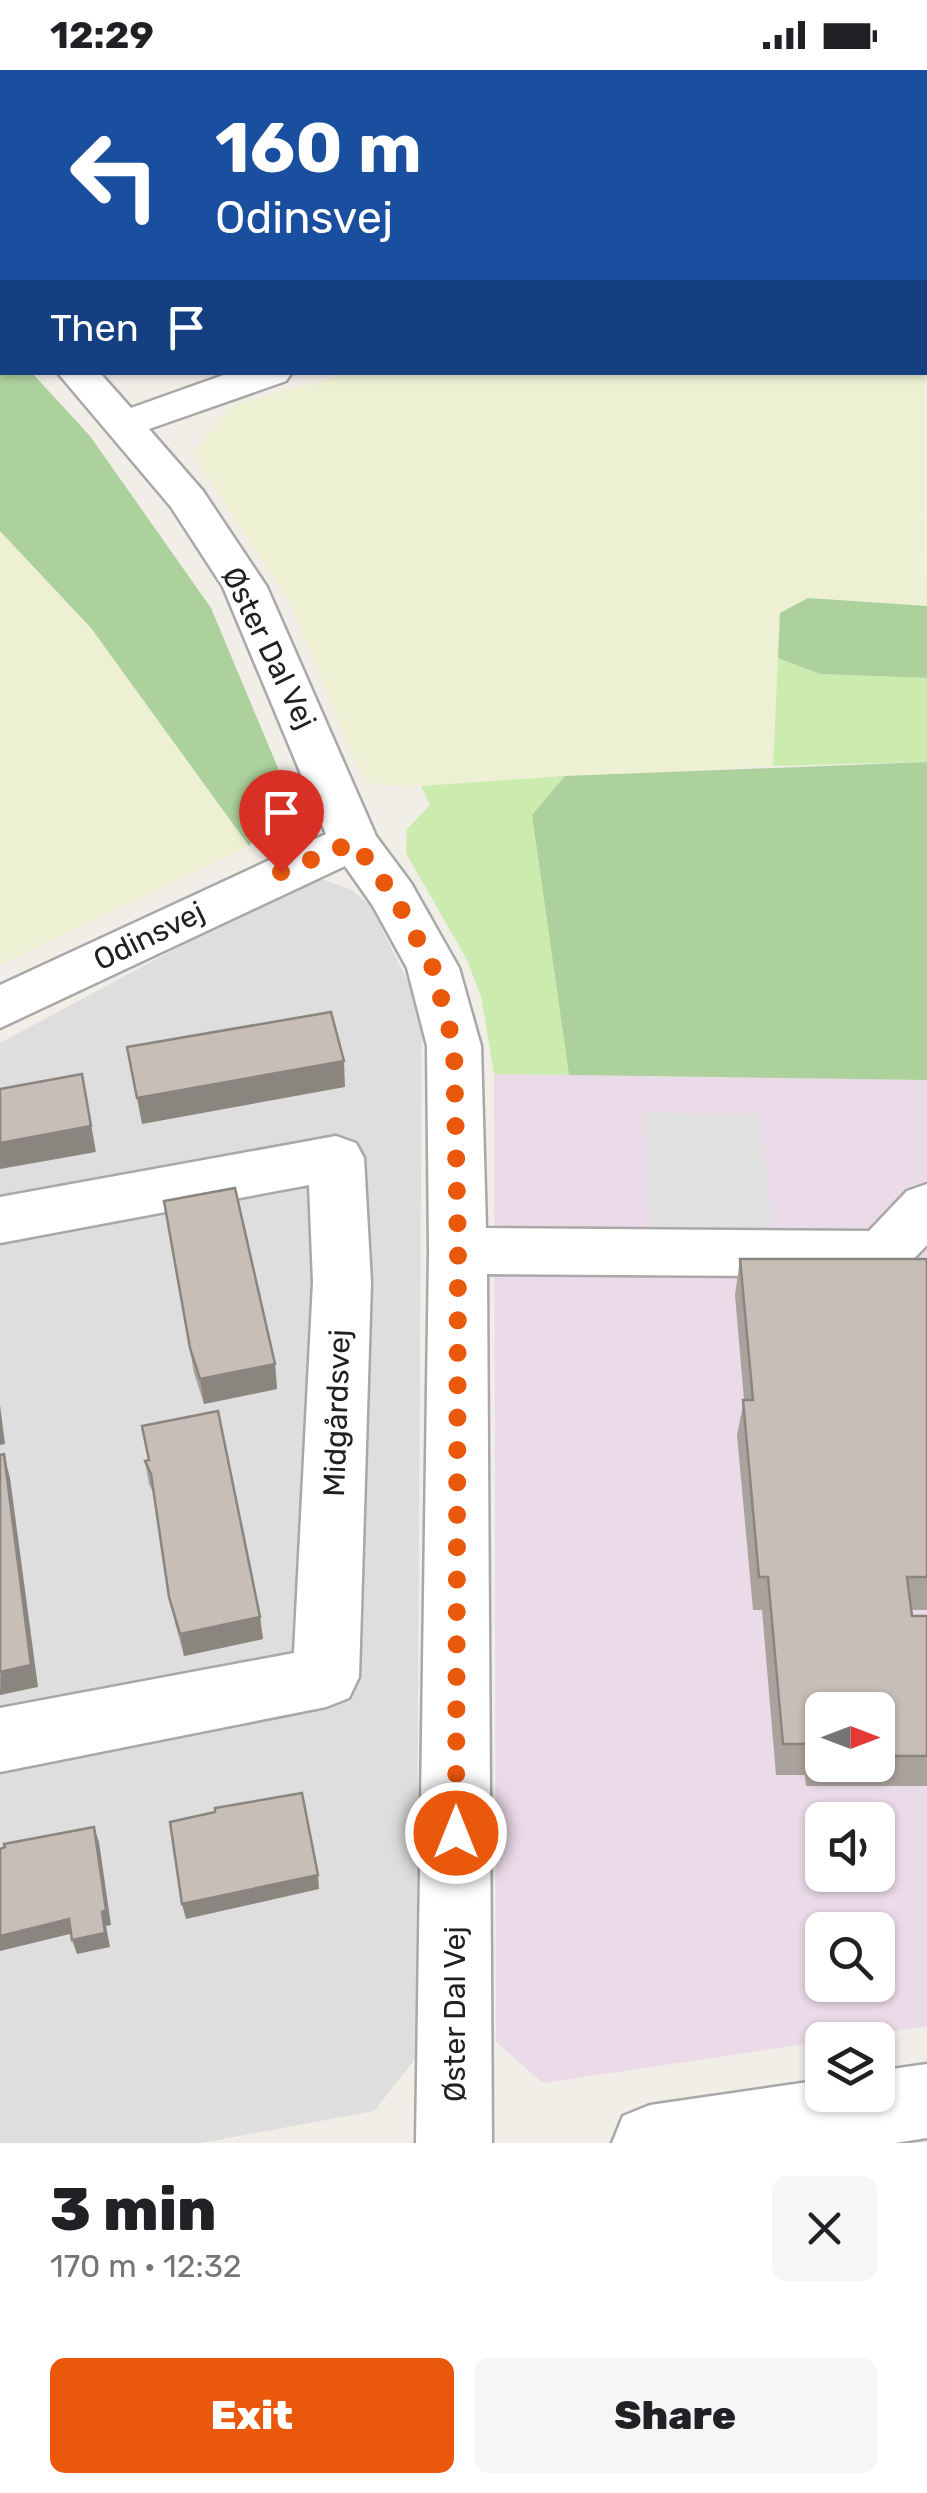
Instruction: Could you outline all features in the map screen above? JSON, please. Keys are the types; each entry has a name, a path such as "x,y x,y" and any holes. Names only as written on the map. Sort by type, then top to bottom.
{"street":[{"name":"Øster Dal Vej","path":"80,375 188,500 245,587 354,842 394,896 433,968 454,1046 458,1251 454,2143"},
{"path":"125,424 264,375"},
{"name":"Odinsvej","path":"0,1008 281,872 354,842"},
{"name":"Midgårdsvej","path":"0,1220 336,1158 342,1282 326,1677 0,1740"},
{"path":"458,1251 883,1254 927,1207"},
{"path":"650,2143 927,2101"}],"shaded area":[{"path":"324,880 350,889 370,905 422,1010 416,2058 374,2111 201,2143 0,2143 0,1043 300,882"},
{"path":"494,1074 927,1080 927,2026 895,2031 895,2022 805,2022 805,2044 543,2083 496,2042"},
{"path":"643,1113 761,1114 773,1239 650,1239"}],"green space":[{"path":"0,375 34,375 90,436 211,608 288,792 249,846 91,628 0,531"},
{"path":"345,375 926,375 927,606 808,598 780,613 773,766 406,787 370,783 357,765 288,599 193,454 231,405"},
{"path":"0,531 91,628 249,846 0,965"},
{"path":"808,598 927,606 927,678 820,674 778,658 780,613"},
{"path":"778,658 820,674 927,678 927,762 773,766"},
{"path":"927,762 927,1080 569,1075 532,815 565,776"},
{"path":"565,776 532,815 569,1075 494,1074 481,996 466,958 406,853 407,829 430,805 421,786"}],"building":[{"path":"331,1012 344,1061 137,1098 127,1047"},
{"path":"82,1074 91,1126 0,1143 0,1089"},
{"path":"235,1188 275,1364 200,1379 190,1348 164,1201"},
{"path":"740,1259 927,1259 927,1577 907,1577 912,1616 927,1616 927,1756 895,1756 895,1692 805,1692 805,1744 783,1744 768,1577 759,1577 743,1400 753,1400"},
{"path":"218,1411 260,1617 180,1634 169,1597 142,1426"},
{"path":"4,1454 31,1665 0,1672 0,1455"},
{"path":"302,1793 318,1875 182,1904 170,1822 215,1812 215,1808"},
{"path":"94,1827 106,1910 102,1912 105,1933 72,1940 69,1919 0,1936 0,1849 4,1844"}],"route":[{"path":"281,872 354,842 394,896 433,968 454,1046 458,1116 456,1833"}]}
